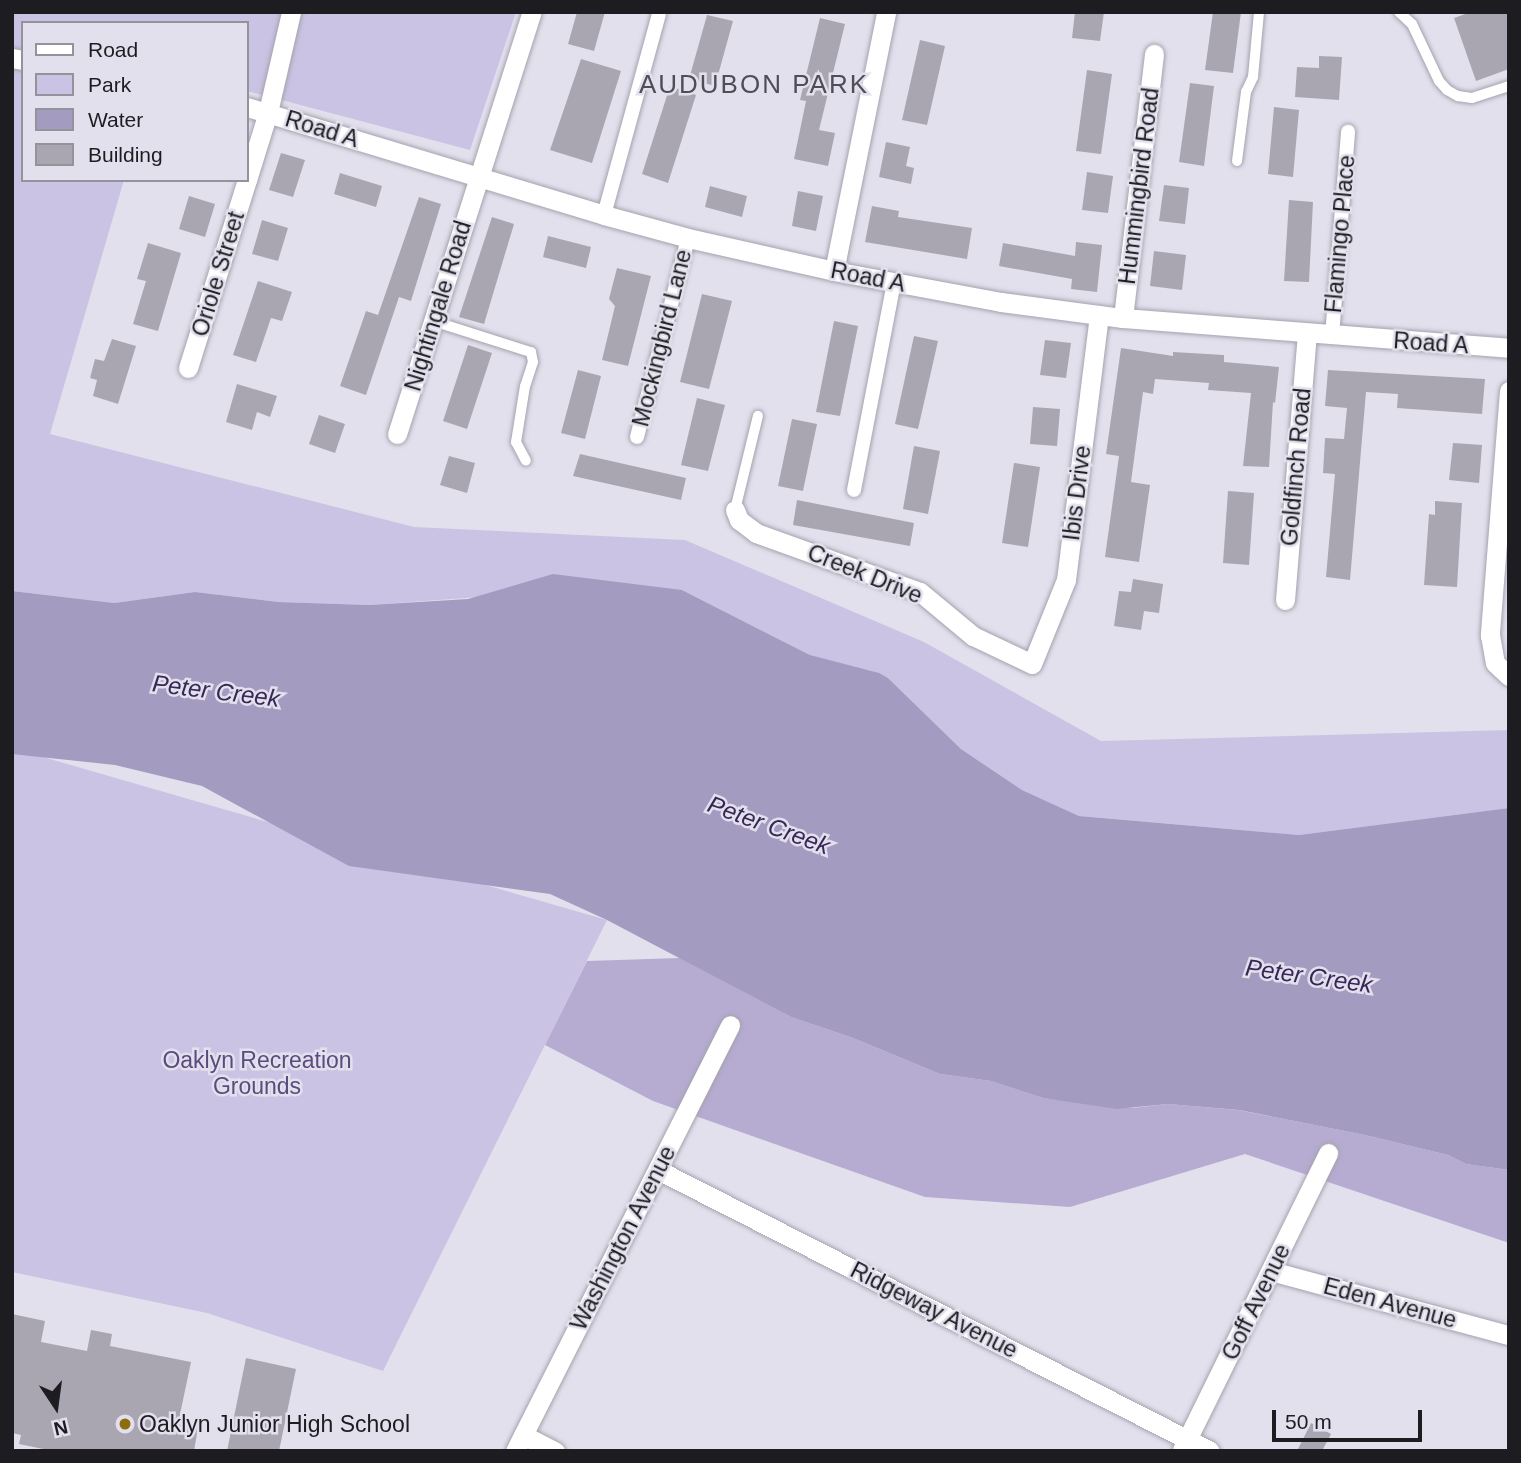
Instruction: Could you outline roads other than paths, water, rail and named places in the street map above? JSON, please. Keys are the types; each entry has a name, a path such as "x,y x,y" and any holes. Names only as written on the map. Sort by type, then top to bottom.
{"street":[{"name":"Oriole Street","path":"248,177 268,112 291,12"},
{"name":"Nightingale Road","path":"397,434 532,12"},
{"path":"834,271 886,12"},
{"path":"604,215 659,14"},
{"name":"Hummingbird Road","path":"1124,318 1154,54"},
{"name":"Road A","path":"248,107 604,215 688,238 834,271 1124,318 1509,348"},
{"name":"Flamingo Place","path":"1332,336 1348,132"},
{"name":"Oriole Street","path":"188,368 246,182"},
{"name":"Mockingbird Lane","path":"637,438 688,238"},
{"path":"854,490 894,282"},
{"name":"Ibis Drive","path":"1032,664 1066,580 1099,315"},
{"name":"Goldfinch Road","path":"1285,600 1307,334"},
{"path":"1509,391 1490,648 1495,663 1509,676"},
{"name":"Creek Drive","path":"735,510 739,520 756,533 920,592 973,636 1032,664"},
{"name":"Washington Avenue","path":"519,1443 730,1025"},
{"name":"Goff Avenue","path":"1185,1445 1328,1153"},
{"name":"Ridgeway Avenue","path":"658,1170 1185,1445 1210,1451"},
{"name":"Eden Avenue","path":"1271,1271 1509,1335"},
{"path":"519,1443 555,1451"}],"lane":[{"path":"1237,161 1246,92 1253,77 1259,12"},
{"path":"1399,12 1412,24"},
{"path":"1409,12 1439,80 1447,90 1458,96 1472,98 1509,86"},
{"path":"433,321 531,352 533,362 516,442 526,461"},
{"path":"735,510 758,416"}],"water":[{"name":"Peter Creek","path":"553,574 682,590 810,655 879,673 888,678 961,749 1022,790 1079,816 1299,835 1509,808 1509,1170 1466,1164 1448,1155 1365,1135 1239,1110 1168,1104 1117,1109 1043,1098 991,1081 940,1074 853,1038 791,1017 607,920 550,894 349,866 202,786 115,765 12,754 12,591 114,603 195,592 278,602 369,605 468,599"}],"place":[{"name":"Oaklyn Junior High School","path":"125,1424"}],"district":[{"name":"AUDUBON PARK","path":"754,85"}],"park label":[{"name":"Oaklyn Recreation Grounds","path":"257,1073"}]}
